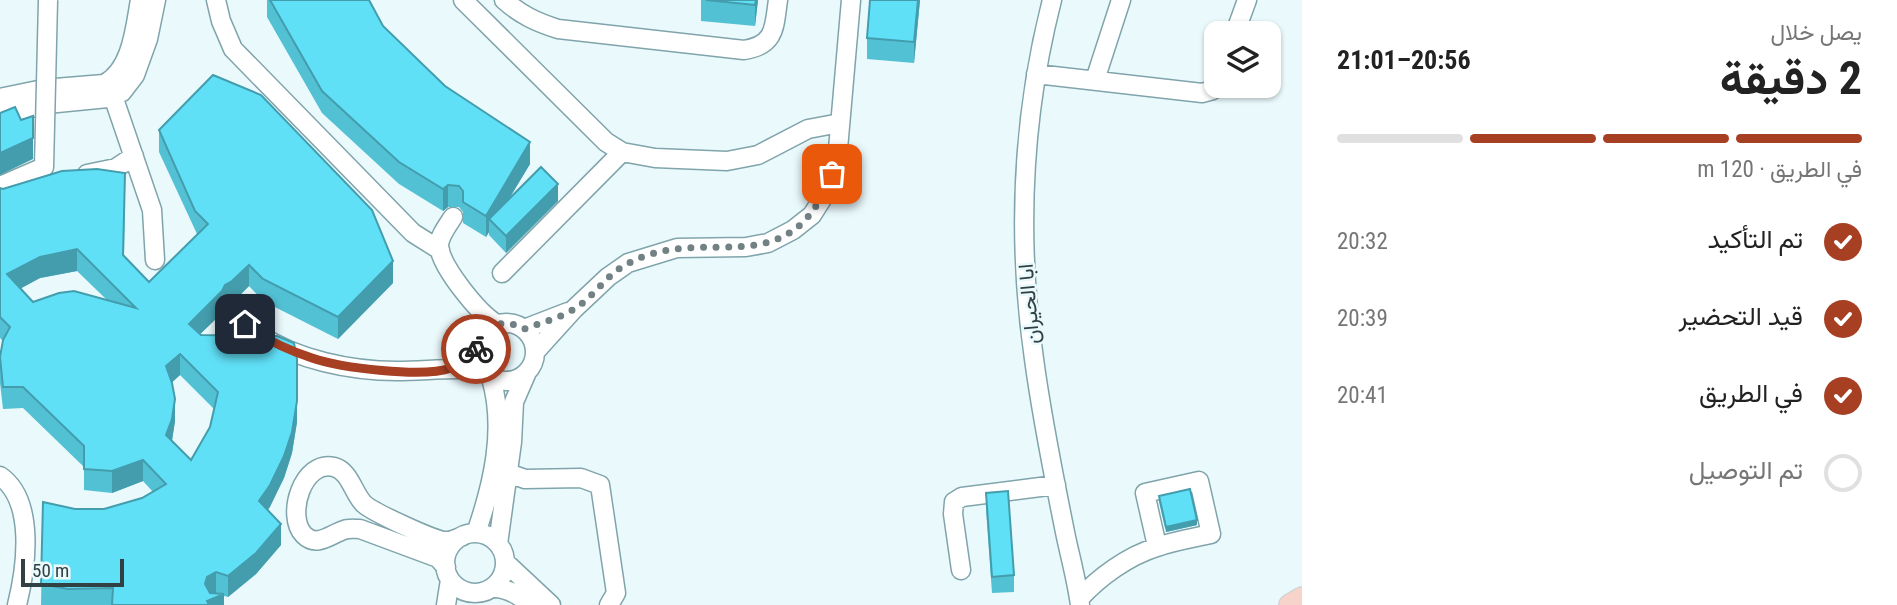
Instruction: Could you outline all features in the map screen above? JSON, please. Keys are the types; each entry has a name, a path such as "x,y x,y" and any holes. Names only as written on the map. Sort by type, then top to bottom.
{"main road":[{"path":"1290,605 1302,598"}],"street":[{"path":"0,186 44,167 48,0"},
{"path":"0,98 43,89 104,84 113,79 122,68 133,35 140,0"},
{"path":"0,114 57,103 98,100 122,92 135,75 148,39 156,0"},
{"path":"216,0 221,21 233,49 413,233 440,250 444,263 457,283 484,315 497,324"},
{"path":"463,0 606,142 622,152 655,158 727,161 758,155 808,129 840,123"},
{"path":"504,0 533,21 558,29 744,50 756,48 771,36 778,0"},
{"path":"536,351 574,309 608,277 628,263 677,248 746,247 768,243 793,230 812,215 824,196 832,174 840,123 851,0"},
{"name":"ابا الحيران","path":"1052,0 1029,130 1024,198 1025,278 1034,359 1080,602"},
{"path":"1095,79 1121,0"},
{"path":"1239,21 1247,0"},
{"path":"1037,74 1204,92"},
{"path":"113,96 152,211 155,260"},
{"path":"502,273 622,152"},
{"path":"66,180 116,169 135,156"},
{"path":"0,200 39,188"},
{"path":"440,250 456,219"},
{"path":"446,605 449,549 470,535 493,478 496,455 497,399 487,374 478,362 473,318 457,283"},
{"path":"524,329 574,309"},
{"path":"233,314 258,334 285,348 315,359 358,368 394,371 449,369 487,374 510,381 527,372"},
{"path":"449,369 477,346 482,334 497,324 516,324 524,329 530,335 536,351 534,362 514,402 498,544"},
{"path":"530,605 501,588 478,595 457,587 438,558 360,529 346,529 321,541 313,540 304,535 296,520 297,504 304,486 312,472 321,467 335,467 350,480 364,504 377,514 445,542 470,535 492,539 498,544 505,562 551,605"},
{"path":"508,473 525,479 581,478 600,485 616,593 609,605"},
{"path":"0,476 6,480 18,501 25,522 23,579 17,605"},
{"path":"961,570 953,514 954,502 962,497 1056,485"},
{"path":"1080,602 1110,572 1157,546"},
{"path":"478,595 504,572 505,562"}],"building":[{"path":"270,0 369,0 383,26 445,86 530,142 486,216 463,202 463,191 459,186 448,185 443,189 399,162 322,91"},
{"path":"706,0 756,0 755,5"},
{"path":"870,0 918,0 914,42 867,38"},
{"path":"213,75 261,95 372,210 393,261 338,317 263,279 249,265 225,285 189,324 201,335 277,336 294,343 297,359 297,401 292,432 284,456 259,501 281,524 256,553 228,576 216,572 207,577 205,584 210,593 224,594 207,601 209,605 112,605 113,588 68,589 41,584 43,502 75,509 104,509 142,498 166,484 143,460 112,471 84,469 84,446 23,387 3,387 0,357 3,340 10,327 0,317 0,188 62,171 97,169 125,173 123,255 149,282 208,224 195,211 159,130","holes":["77,249 136,308 74,291 33,302 7,274 40,257","180,354 218,392 210,427 191,460 166,435 175,399 166,366"]},
{"path":"15,107 21,120 33,116 33,138 0,153 0,113"},
{"path":"541,167 558,184 506,236 489,219"},
{"path":"1190,489 1197,520 1166,527 1159,496"},
{"path":"1008,491 1014,575 992,577 986,493"}],"way so far":[{"path":"476,349 482,334 489,328 507,322 524,329 574,309 608,277 628,263 651,254 677,248 746,247 768,243 793,230 812,215 824,196 832,174"}],"route":[{"path":"245,324 285,348 315,359 358,368 394,371 449,369 468,359 476,349"}]}
